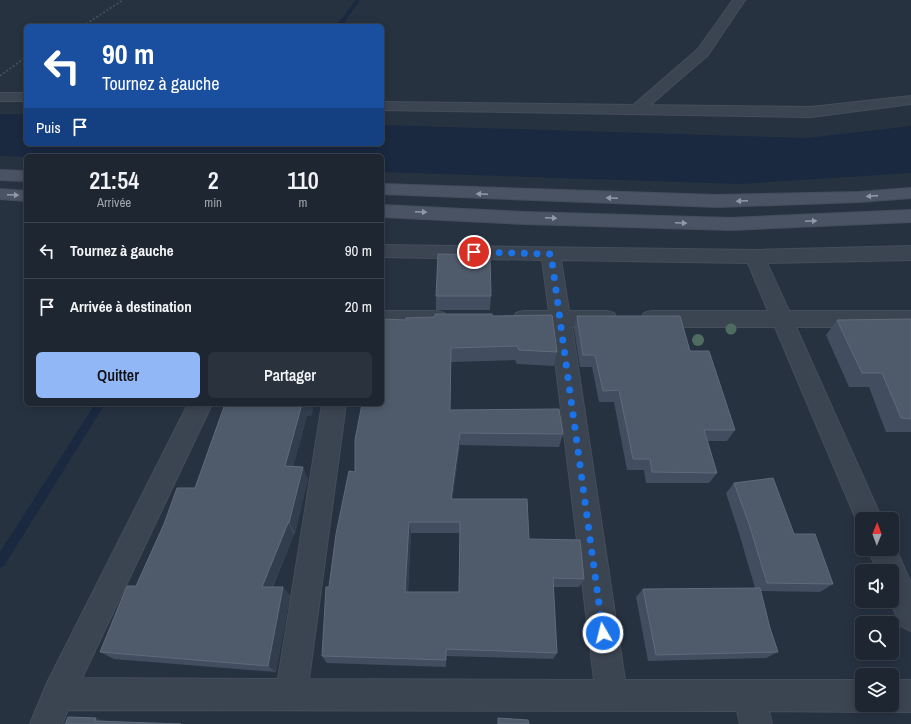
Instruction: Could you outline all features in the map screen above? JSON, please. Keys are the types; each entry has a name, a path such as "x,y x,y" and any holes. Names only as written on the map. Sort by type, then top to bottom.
{"main road":[{"path":"0,175 24,176"},
{"path":"384,189 717,202 859,197 911,193"},
{"path":"0,194 24,196"},
{"path":"384,211 525,218 731,224 911,216"}],"street":[{"path":"636,110 703,52 739,0"},
{"path":"0,97 24,98"},
{"path":"384,106 811,112 911,100"},
{"path":"384,251 755,257 911,253"},
{"path":"551,254 612,696"},
{"path":"755,257 866,512"},
{"path":"384,319 459,319"},
{"path":"506,319 911,320"},
{"path":"46,724 58,694 199,406"},
{"path":"290,695 334,406"},
{"path":"899,572 911,573"},
{"path":"899,588 911,616"},
{"path":"58,694 612,696 752,710 855,697"},
{"path":"899,696 911,696"}],"path":[{"path":"86,24 122,0"},
{"path":"0,76 24,58"}],"water":[{"path":"0,114 24,114 24,146 384,146 384,125 806,138 911,126 911,173 740,184 384,172 384,154 24,154 24,157 0,156"}],"building":[{"path":"438,254 490,255 491,296 436,296"},
{"path":"435,314 492,314 492,316 552,315 557,352 519,350 517,346 451,348 450,410 559,409 563,434 460,433 451,499 527,499 529,539 580,540 584,579 553,578 557,653 446,649 446,660 322,656 326,587 329,587 336,534 349,471 355,472 355,440 362,406 384,406 384,319 406,320 406,318 435,317","holes":["409,522 460,522 459,592 405,592"]},
{"path":"577,316 680,316 690,351 709,351 735,430 704,430 717,473 652,472 650,459 633,459 619,390 603,391 595,355 583,355"},
{"path":"911,319 911,419 901,418 882,373 862,373 837,320"},
{"path":"224,406 301,406 285,466 303,467 289,523 262,587 283,587 268,666 100,652 127,586 136,586 164,524 177,488 195,488"},
{"path":"773,478 794,534 815,534 833,584 767,583 749,524 734,483"},
{"path":"760,588 770,628 778,652 656,655 643,589"},
{"path":"68,717 96,718 95,721 181,724 65,724"},
{"path":"498,718 528,720 529,724 498,724"}],"waterway":[{"path":"340,24 358,0"},
{"path":"0,562 99,406"}],"route":[{"path":"474,252 551,254 603,633"}]}
